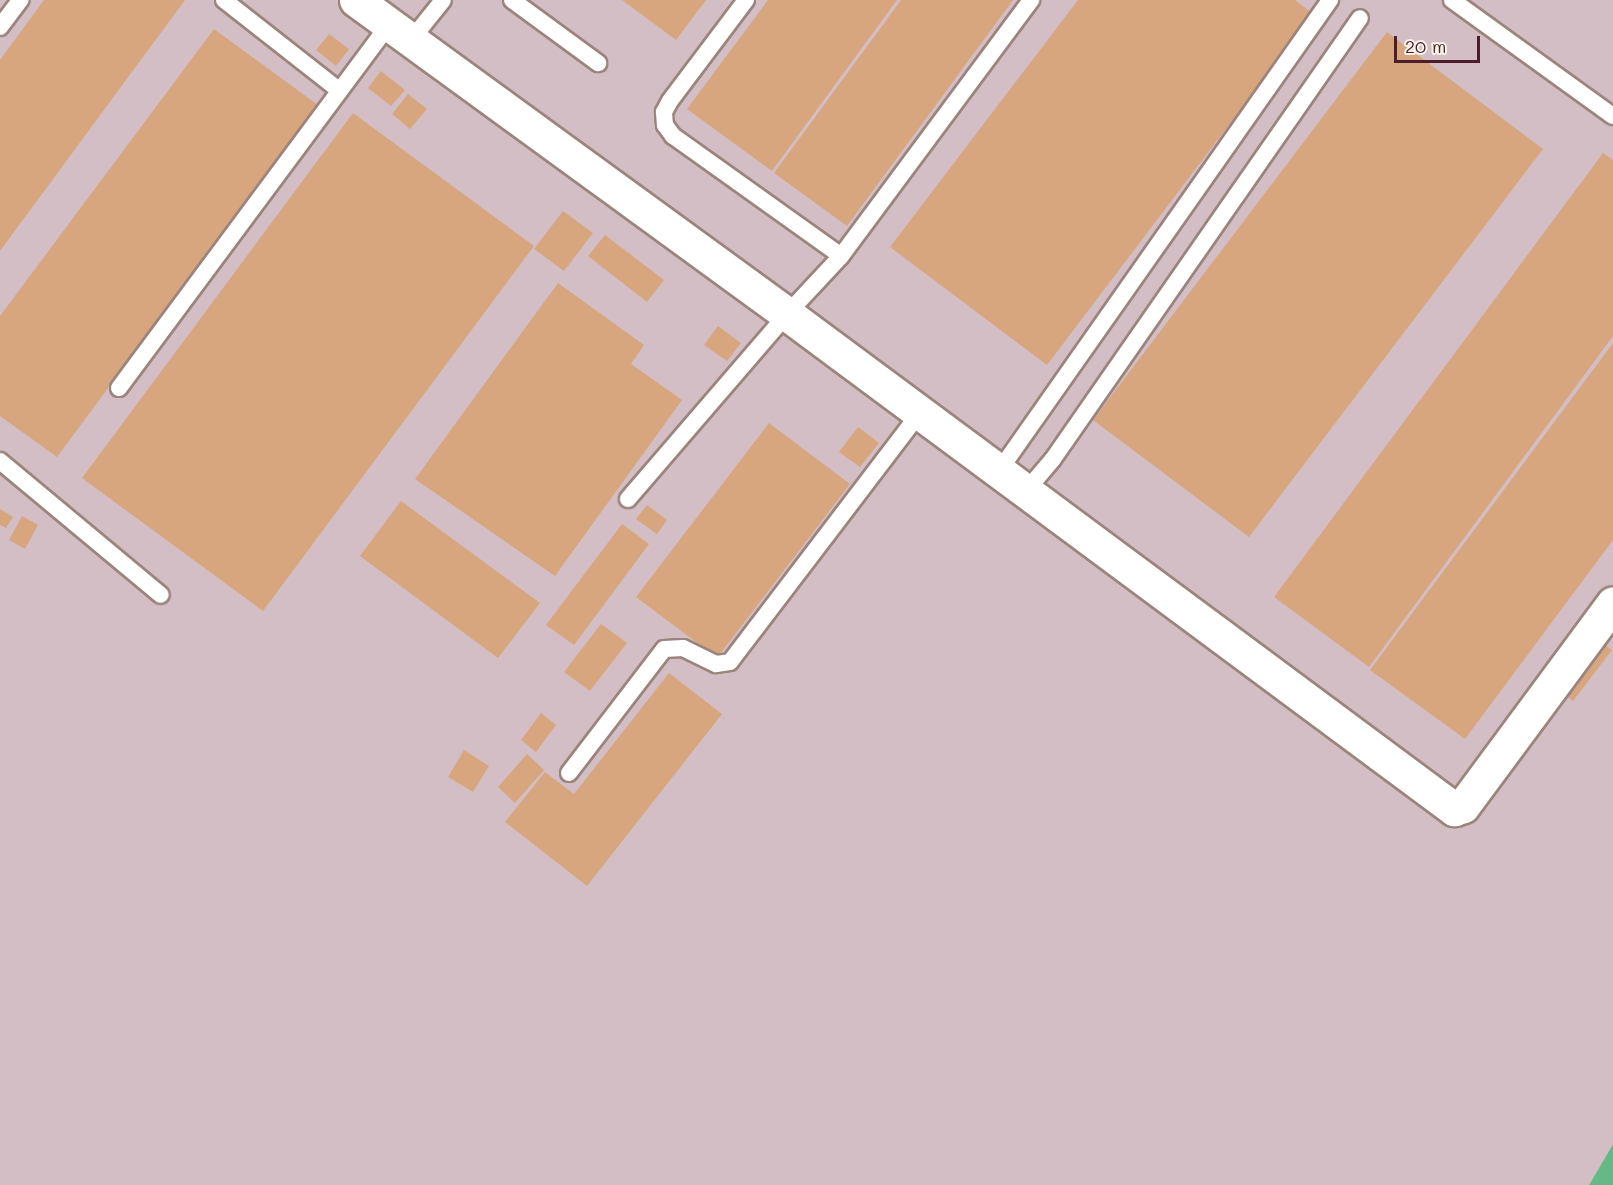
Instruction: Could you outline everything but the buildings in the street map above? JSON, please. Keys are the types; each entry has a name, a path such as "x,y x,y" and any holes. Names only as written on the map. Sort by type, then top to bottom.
{"street":[{"path":"356,0 787,314 1456,810 1463,806 1613,603"}],"lane":[{"path":"0,27 20,0"},
{"path":"224,0 340,91"},
{"path":"119,388 340,91 400,32 443,0"},
{"path":"512,0 598,63"},
{"path":"746,0 670,101 664,112 665,125 673,136 841,256"},
{"path":"628,499 787,314 841,256 1031,0"},
{"path":"999,471 1330,0"},
{"path":"1452,0 1613,116"},
{"path":"1025,492 1060,449 1360,18"},
{"path":"569,773 664,649 683,648 716,664 730,662 920,413"},
{"path":"0,461 161,595"}],"shaded area":[{"path":"0,0 1613,0 1613,1144 1589,1185 0,1185"}],"green space":[{"path":"1613,1144 1613,1185 1589,1185"}]}
